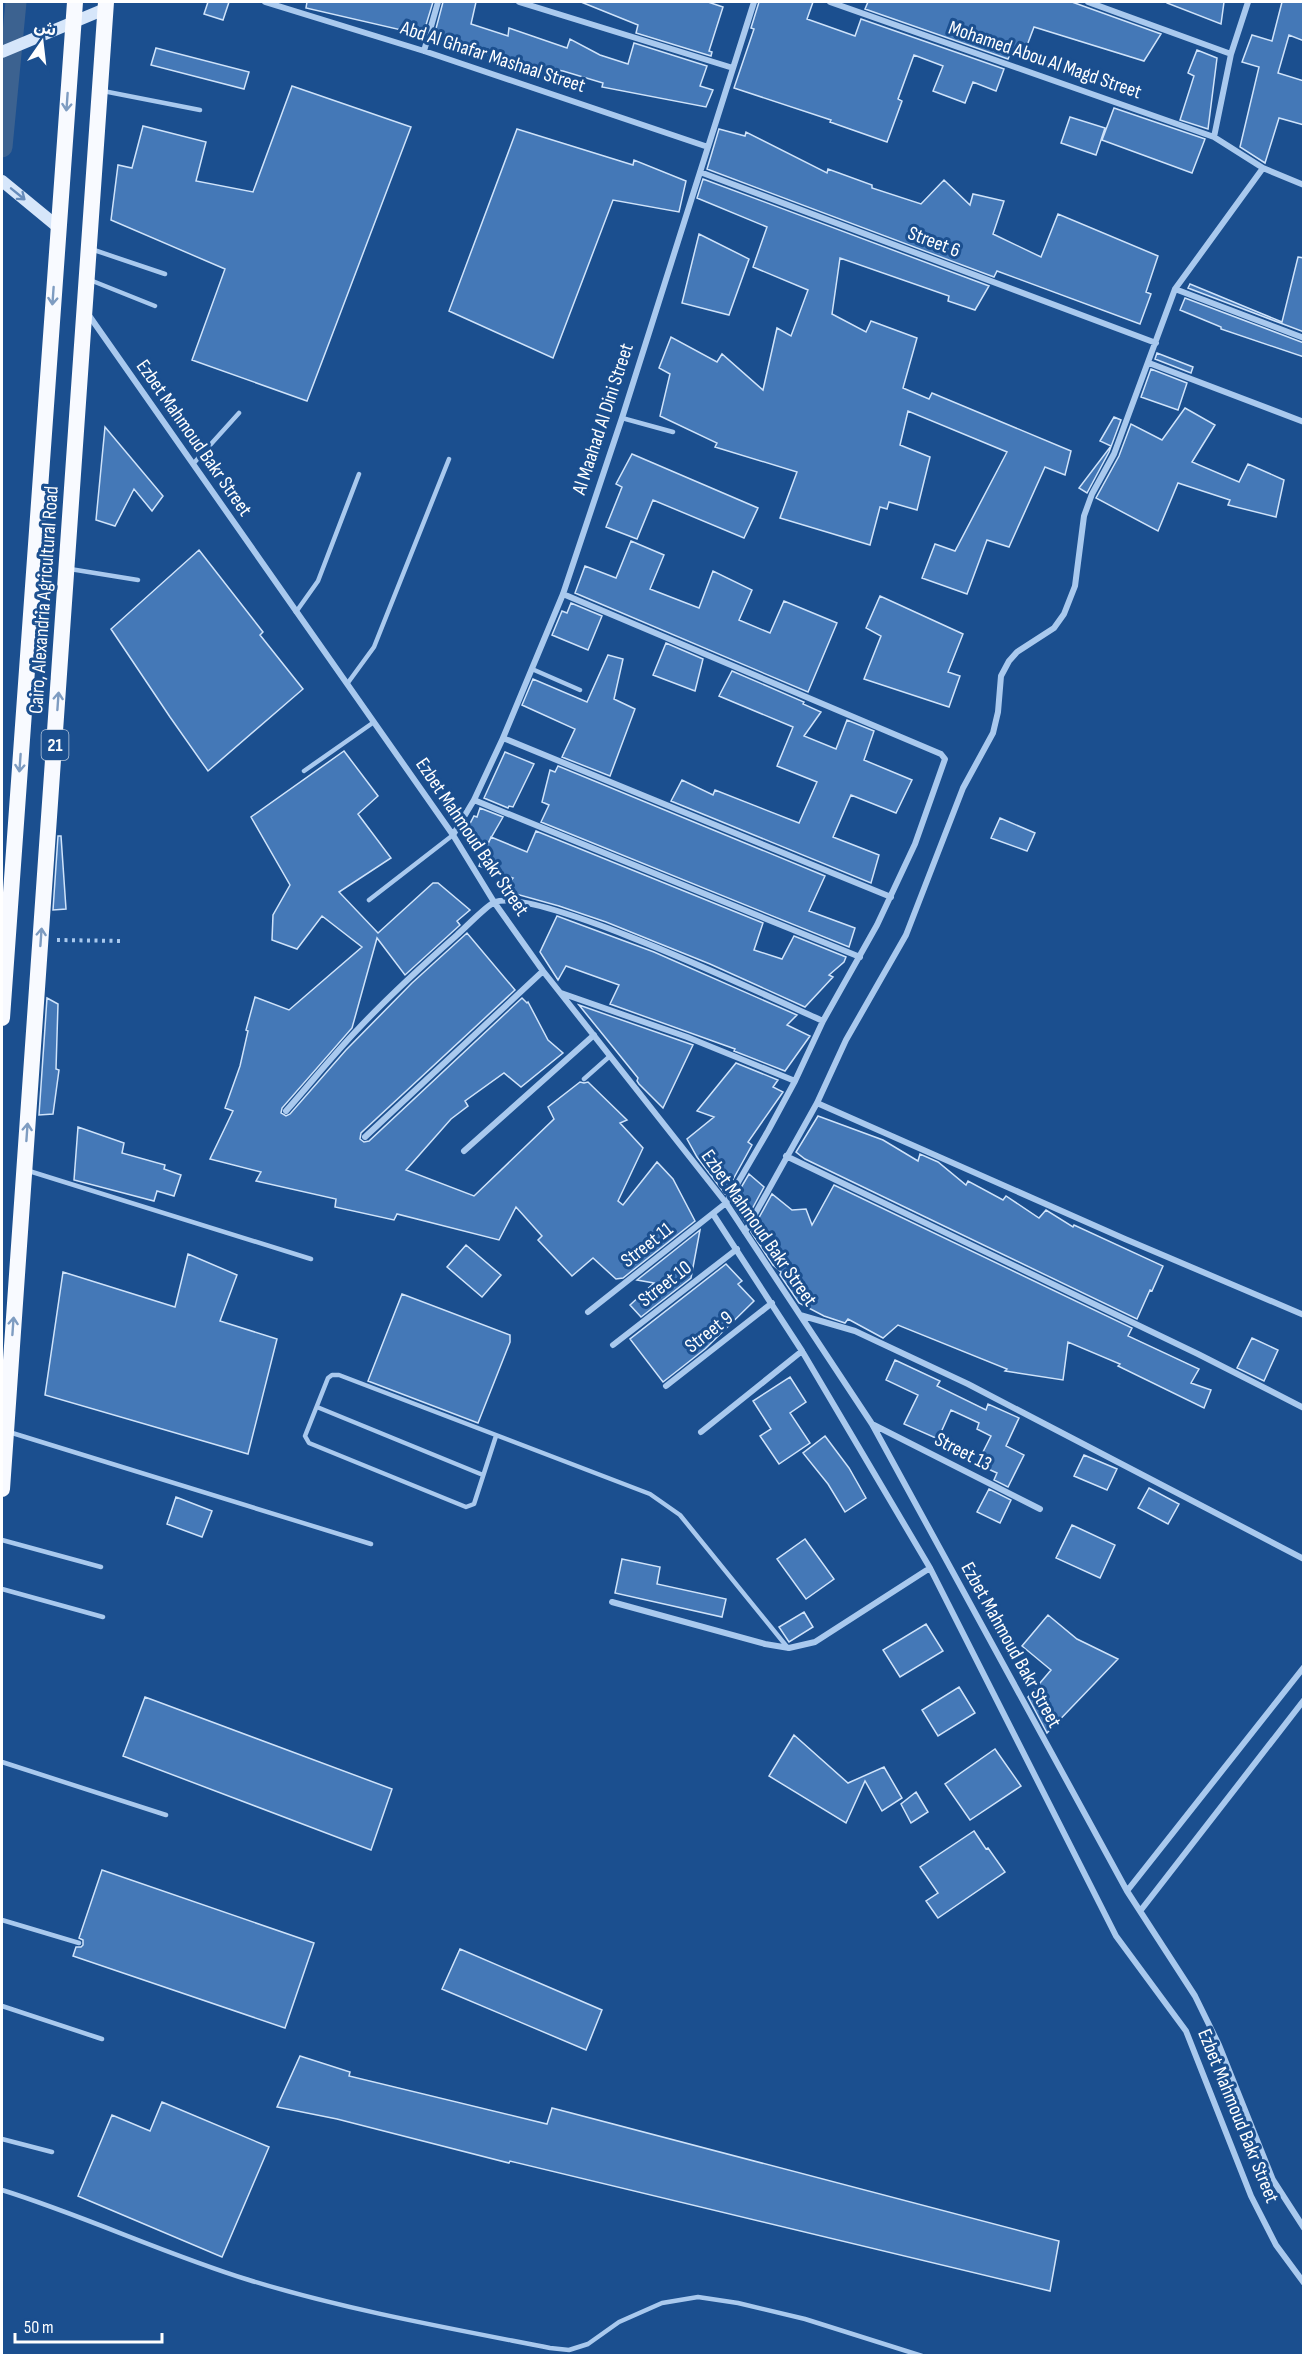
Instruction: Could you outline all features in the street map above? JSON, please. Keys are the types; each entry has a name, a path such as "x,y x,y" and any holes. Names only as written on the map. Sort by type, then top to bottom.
{"highway":[{"name":"Cairo, Alexandria Agricultural Road","path":"2,1018 75,2"},
{"name":"Cairo, Alexandria Agricultural Road","path":"2,1489 106,5"}],"main road":[{"path":"2,52 73,22 106,5"},
{"path":"2,181 58,227"}],"street":[{"name":"Abd Al Ghafar Mashaal Street","path":"265,2 424,51 708,147"},
{"path":"424,51 438,2"},
{"path":"519,2 733,68"},
{"name":"Al Maahad Al Dini Street","path":"453,835 474,800 503,738 563,594 622,418 754,2"},
{"name":"Mohamed Abou Al Magd Street","path":"830,2 1214,137 1263,168 1304,185"},
{"path":"1088,2 1231,54"},
{"path":"1214,137 1231,54 1248,2"},
{"path":"745,1232 817,1103 846,1040 906,935 963,788 993,734 998,712 1001,676 1005,668 1017,652 1054,628 1064,614 1075,586 1084,516 1092,494 1114,454 1175,290 1263,168"},
{"name":"Street 6","path":"700,172 1156,343"},
{"path":"1175,290 1304,338"},
{"name":"Ezbet Mahmoud Bakr Street","path":"85,311 453,835 494,902 543,971 726,1203 872,1424 1127,1891 1195,1996 1219,2044 1273,2180 1304,2228"},
{"path":"1149,363 1304,422"},
{"path":"563,594 941,754 945,759 915,844 891,897 823,1021 795,1081 726,1203"},
{"path":"503,738 891,897"},
{"path":"474,800 860,957"},
{"path":"286,1111 358,1028 494,902 515,901 538,906 603,927 707,969 823,1021"},
{"path":"365,1137 543,971"},
{"path":"560,993 677,1033 795,1081"},
{"path":"464,1150 594,1035"},
{"path":"817,1103 1304,1315"},
{"path":"786,1156 1218,1364 1304,1408"},
{"name":"Street 11","path":"588,1312 726,1203"},
{"name":"Ezbet Mahmoud Bakr Street","path":"713,1214 802,1351 930,1568 1116,1936 1186,2031 1251,2196 1276,2245 1304,2283"},
{"name":"Street 10","path":"613,1345 737,1249"},
{"name":"Street 9","path":"666,1386 772,1303"},
{"path":"800,1315 855,1331 958,1379 1304,1560"},
{"path":"701,1432 802,1351"},
{"name":"Street 13","path":"872,1424 1040,1509"},
{"path":"612,1602 765,1644 789,1648 815,1642 930,1568"},
{"path":"1127,1891 1304,1667"},
{"path":"1141,1910 1304,1700"}],"lane":[{"path":"100,90 200,110"},
{"path":"89,248 165,274"},
{"path":"87,279 155,306"},
{"path":"193,465 239,413"},
{"path":"622,418 655,425 673,432"},
{"path":"346,684 374,647 449,459"},
{"path":"296,612 318,581 359,474"},
{"path":"67,568 138,580"},
{"path":"532,669 580,690"},
{"path":"304,771 374,722"},
{"path":"369,900 453,835"},
{"path":"584,1078 610,1056"},
{"path":"24,1170 311,1259"},
{"path":"496,1436 474,1504 466,1507 309,1443 305,1436 328,1378 332,1375 339,1375 650,1494 681,1515 789,1648"},
{"path":"317,1407 483,1475"},
{"path":"5,1431 371,1544"},
{"path":"2,1540 101,1567"},
{"path":"2,1589 103,1617"},
{"path":"2,1762 166,1815"},
{"path":"2,1920 79,1943"},
{"path":"2,2006 102,2039"},
{"path":"2,2139 52,2152"},
{"path":"2,2190 247,2279 326,2302 550,2348 569,2350 588,2344 619,2322 662,2303 698,2297 738,2303 805,2319 922,2355"}],"path":[{"path":"41,939 123,941"}],"building":[{"path":"208,2 229,2 223,20 204,14"},
{"path":"307,2 433,2 422,38 419,34 306,8"},
{"path":"443,2 476,2 471,24 508,36 509,28 567,48 570,39 600,55 628,64 634,43 707,66 700,86 713,90 706,107 602,87 603,83 563,71 504,60 462,46 433,40"},
{"path":"581,2 708,2 723,7 709,51 712,52 711,56 636,33 638,25"},
{"path":"759,2 813,2 807,19 855,36 861,19 1004,69 996,91 973,82 965,103 933,91 943,66 914,55 898,99 902,101 887,142 830,122 831,120 734,88 754,29 751,28"},
{"path":"868,2 1072,2 1161,34 1144,61 1034,27 1023,56 1011,52 1008,59 865,9"},
{"path":"1224,2 1221,24 1167,3"},
{"path":"1282,2 1304,2 1304,41 1289,35 1278,73 1304,81 1304,125 1279,118 1265,163 1240,147 1259,67 1242,62 1252,35 1272,41"},
{"path":"156,48 249,72 244,89 151,65"},
{"path":"1197,50 1217,58 1208,129 1180,120 1194,76 1188,73"},
{"path":"292,86 411,127 307,401 192,360 225,269 111,220 118,165 132,168 143,126 206,142 196,181 253,192"},
{"path":"1114,108 1205,139 1192,173 1102,140"},
{"path":"1070,117 1105,128 1096,155 1061,143"},
{"path":"517,129 633,165 634,160 686,181 679,212 613,200 553,358 449,311"},
{"path":"719,129 745,136 746,132 827,173 828,169 872,185 872,188 921,204 944,180 970,205 973,194 1004,201 993,234 1041,257 1058,214 1158,256 1146,292 1151,294 1140,324 997,271 994,277 707,169"},
{"path":"703,179 989,286 975,310 948,301 949,296 840,258 832,314 866,332 871,321 917,338 903,388 929,399 932,393 1071,451 1065,475 1045,467 1009,547 987,540 967,594 922,578 935,544 955,551 1007,452 908,411 900,445 930,457 917,510 889,502 887,509 880,507 870,545 780,518 797,472 715,447 717,443 660,416 670,374 659,368 671,337 717,362 722,354 763,390 777,328 791,336 808,290 753,267 767,227 697,198"},
{"path":"699,234 749,259 729,315 682,303"},
{"path":"1298,257 1304,258 1304,332 1188,288 1190,284 1282,322"},
{"path":"1185,298 1304,343 1304,357 1221,329 1221,327 1180,310"},
{"path":"1157,353 1193,367 1191,373 1155,359"},
{"path":"1151,369 1187,383 1178,410 1141,397"},
{"path":"1185,408 1215,425 1192,462 1239,482 1248,464 1284,480 1276,517 1228,505 1230,500 1178,483 1158,531 1096,498 1119,456 1131,424 1162,440"},
{"path":"1114,417 1121,420 1109,452 1087,493 1079,488 1111,446 1100,441"},
{"path":"105,427 163,496 152,511 134,489 115,526 96,520"},
{"path":"632,454 758,508 744,538 653,500 637,539 606,527 622,487 616,484"},
{"path":"631,541 664,555 650,589 699,608 713,571 752,590 739,620 770,633 784,601 837,623 808,692 575,593 585,566 616,578"},
{"path":"199,550 263,632 260,635 303,689 208,771 111,629"},
{"path":"880,596 963,634 948,672 960,676 949,707 864,679 881,636 866,628"},
{"path":"571,603 602,616 588,650 552,635 562,611 567,613"},
{"path":"666,643 703,659 695,691 653,675"},
{"path":"608,655 623,659 614,699 635,709 610,776 562,757 575,729 522,705 533,679 587,702"},
{"path":"732,671 804,702 803,704 821,712 804,736 836,749 847,720 874,731 864,760 912,780 896,813 851,795 833,837 879,855 871,883 671,801 682,780 713,795 715,790 799,823 817,782 777,766 793,727 719,696"},
{"path":"344,751 378,796 358,814 391,858 339,892 378,933 433,883 438,883 470,910 457,921 460,925 405,975 377,938 352,1028 282,1108 281,1113 286,1116 290,1114 346,1050 412,983 467,933 515,990 361,1133 360,1139 364,1142 369,1141 522,998 528,1002 548,1040 563,1053 521,1087 504,1073 465,1101 468,1106 451,1119 406,1170 474,1196 554,1119 548,1107 580,1082 588,1082 627,1120 620,1123 643,1148 618,1201 623,1205 657,1162 673,1179 695,1221 623,1278 616,1279 593,1258 572,1276 538,1240 542,1236 516,1207 499,1240 397,1214 394,1220 335,1207 336,1199 256,1181 261,1172 210,1159 233,1111 225,1108 240,1066 255,997 289,1010 362,947 322,916 297,949 272,940 273,915 290,885 251,817"},
{"path":"505,752 534,764 513,807 508,808 484,798"},
{"path":"558,766 825,876 809,911 855,928 849,947 541,822 549,805 542,802 550,770 555,772"},
{"path":"480,808 503,817 488,843 464,835 474,816 477,817"},
{"path":"1000,818 1035,833 1027,851 991,838"},
{"path":"536,831 763,923 754,950 782,959 794,936 846,957 844,962 829,975 833,977 805,1007 710,964 606,922 502,890 513,878 479,866 491,837 527,852"},
{"path":"58,836 61,836 66,909 53,910"},
{"path":"557,916 654,952 797,1015 787,1025 810,1036 785,1071 734,1051 735,1049 610,1004 619,985 566,966 558,980 540,952"},
{"path":"47,998 58,1004 56,1069 59,1070 53,1114 39,1115"},
{"path":"579,1005 693,1045 663,1108 639,1084 638,1078"},
{"path":"736,1063 778,1080 773,1087 783,1092 748,1142 752,1145 725,1194 697,1157 687,1139 714,1117 697,1111"},
{"path":"818,1116 883,1140 918,1161 920,1154 938,1162 966,1185 968,1181 1003,1200 1006,1196 1039,1218 1046,1210 1073,1227 1074,1225 1163,1266 1137,1319 805,1159 796,1152"},
{"path":"78,1127 124,1143 122,1153 165,1165 164,1169 181,1175 174,1196 157,1191 154,1201 74,1180"},
{"path":"749,1174 764,1187 745,1222 732,1203"},
{"path":"834,1185 1132,1328 1128,1336 1199,1369 1191,1383 1211,1390 1204,1408 1118,1366 1120,1364 1068,1342 1063,1380 1005,1371 1007,1369 898,1325 883,1338 848,1319 845,1323 824,1316 799,1303 780,1275 781,1272 773,1265 751,1232 772,1194 792,1210 806,1209 812,1225"},
{"path":"700,1230 691,1278 641,1317 630,1305 654,1283 637,1280"},
{"path":"466,1245 501,1275 482,1297 447,1267"},
{"path":"188,1254 237,1275 220,1321 277,1339 248,1454 45,1395 63,1272 175,1307"},
{"path":"726,1264 742,1281 738,1284 754,1301 705,1349 663,1382 630,1339"},
{"path":"402,1294 510,1335 510,1342 478,1423 368,1381"},
{"path":"1252,1338 1278,1350 1264,1381 1237,1368"},
{"path":"895,1360 940,1381 937,1386 986,1410 988,1404 1019,1418 1006,1446 1024,1455 1008,1487 994,1480 997,1473 977,1464 991,1436 977,1429 979,1423 951,1410 938,1439 904,1424 918,1395 886,1380"},
{"path":"790,1377 806,1402 790,1413 810,1443 779,1464 760,1436 771,1429 753,1401"},
{"path":"825,1436 849,1468 866,1498 845,1512 828,1484 803,1453"},
{"path":"1084,1455 1117,1469 1107,1490 1074,1476"},
{"path":"1149,1488 1179,1504 1168,1524 1138,1508"},
{"path":"989,1489 1011,1500 1000,1523 977,1512"},
{"path":"176,1497 212,1511 202,1537 167,1524"},
{"path":"1072,1525 1115,1545 1100,1578 1056,1558"},
{"path":"805,1539 834,1579 806,1599 777,1559"},
{"path":"622,1559 660,1567 657,1584 726,1599 722,1617 615,1593"},
{"path":"804,1612 813,1627 789,1642 779,1627"},
{"path":"1048,1615 1077,1639 1118,1659 1047,1733 1028,1697 1051,1670 1022,1646"},
{"path":"926,1624 943,1651 900,1677 883,1650"},
{"path":"959,1687 975,1713 938,1736 922,1710"},
{"path":"145,1697 392,1789 371,1850 123,1756"},
{"path":"794,1735 848,1783 884,1767 902,1798 882,1811 865,1781 846,1823 769,1776"},
{"path":"995,1749 1021,1786 970,1820 945,1784"},
{"path":"916,1792 928,1812 911,1823 901,1804"},
{"path":"974,1831 1005,1872 938,1918 926,1901 938,1893 920,1867"},
{"path":"102,1870 314,1943 285,2028 73,1956 76,1947 83,1945 83,1940 79,1938"},
{"path":"460,1949 602,2010 586,2050 442,1989"},
{"path":"300,2056 350,2072 349,2076 547,2124 552,2108 1059,2241 1050,2291 510,2161 509,2163 337,2119 277,2107"},
{"path":"162,2102 269,2147 222,2257 78,2196 112,2115 150,2131"}],"waterway":[{"path":"2,147 16,2"}]}
